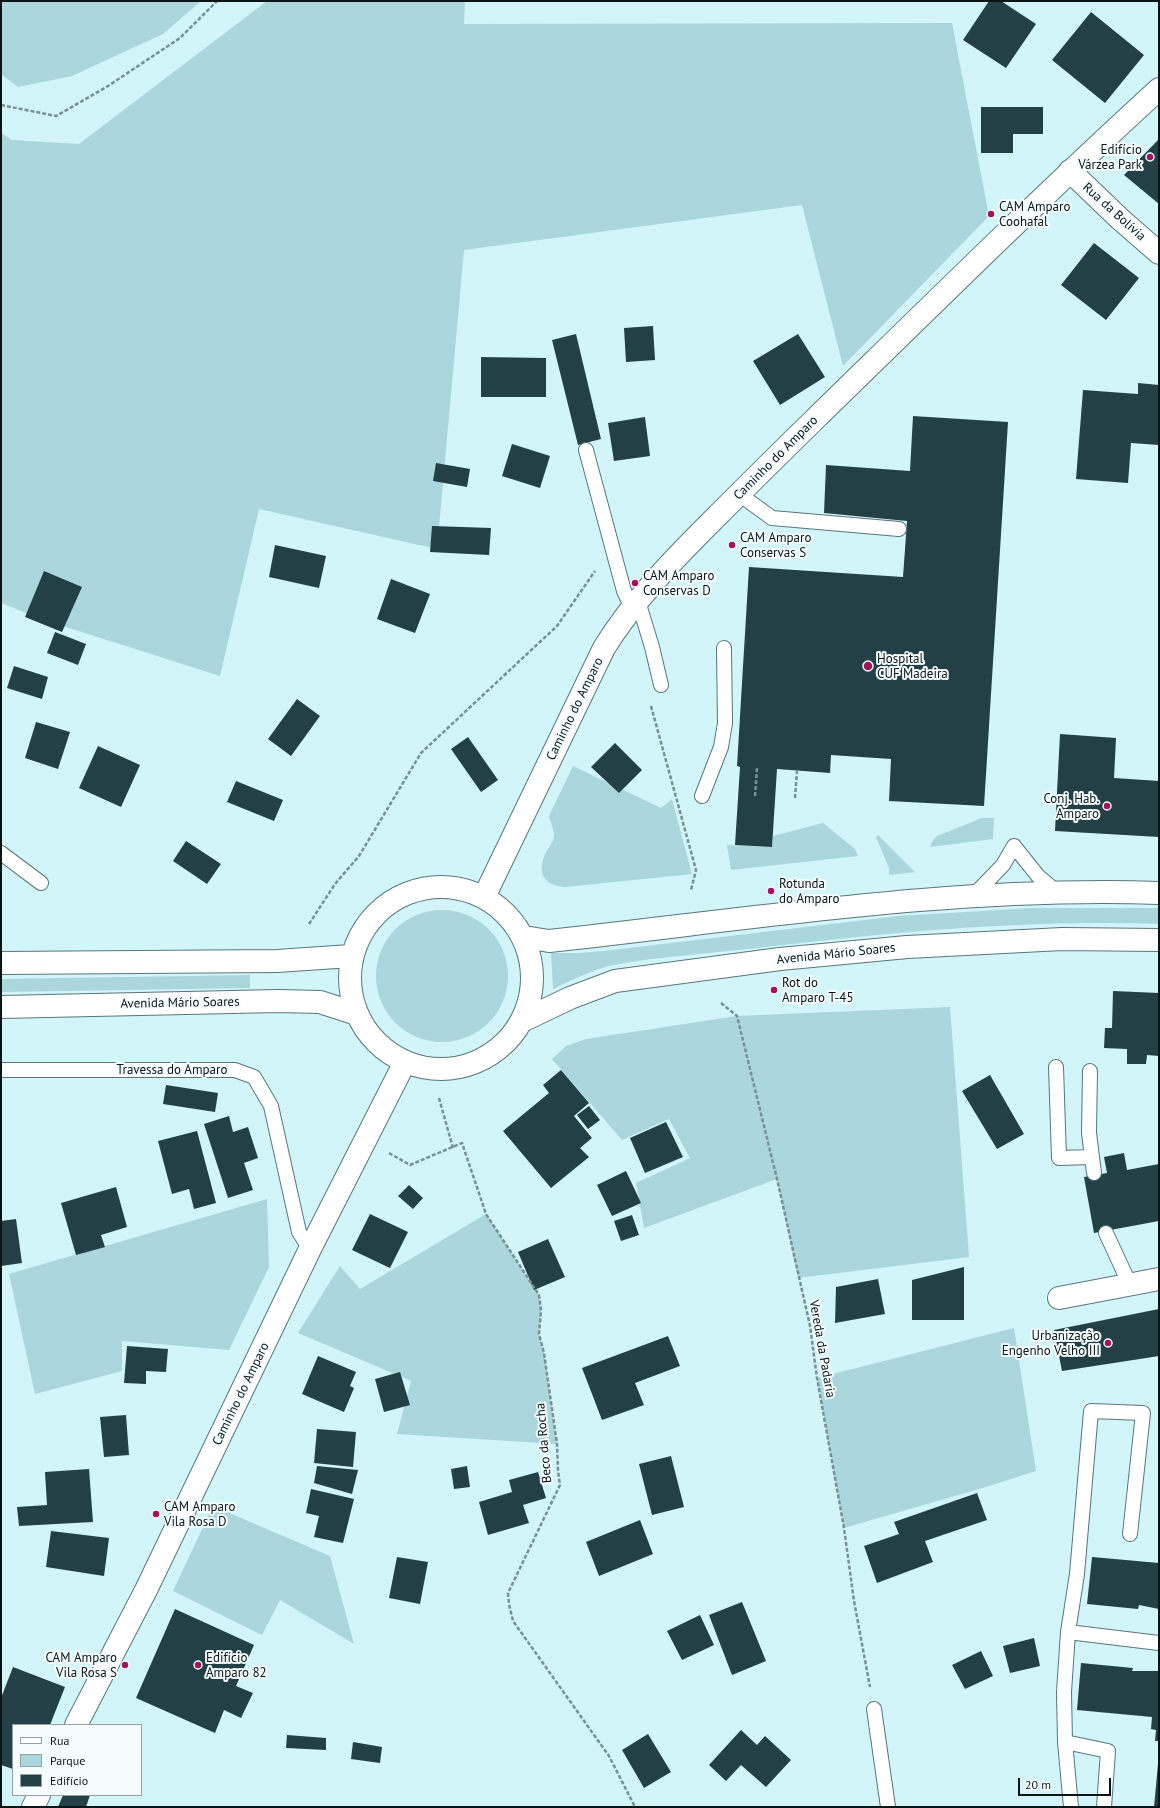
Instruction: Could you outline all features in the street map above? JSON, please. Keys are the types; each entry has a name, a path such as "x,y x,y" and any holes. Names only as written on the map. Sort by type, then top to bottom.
{"main road":[{"name":"Caminho do Amparo","path":"484,896 604,648 617,627 635,605 679,554 739,494 1070,171 1159,89"},
{"name":"Rua da Bolívia","path":"1070,171 1120,219 1159,252"},
{"path":"438,886 462,888 484,896 500,907 514,921 524,937 532,965 532,994 522,1021 506,1043 484,1059 458,1068 431,1069 405,1062 382,1049 365,1030 356,1014 349,982 351,956 360,934 374,914 393,900 407,893 414,890 438,886"},
{"path":"524,937 549,941 867,904 973,896 1058,893 1159,893"},
{"name":"Avenida Mário Soares","path":"522,1021 570,998 615,981 780,960 930,945 1062,939 1159,940"},
{"path":"1,963 278,961 351,956"},
{"name":"Avenida Mário Soares","path":"1,1007 278,1001 320,1002 356,1014"},
{"name":"Caminho do Amparo","path":"77,1724 149,1583 310,1249 405,1062"},
{"path":"1059,1298 1159,1278"},
{"path":"33,1807 38,1796"}],"lane":[{"path":"586,450 624,591 635,605 652,647 661,685"},
{"path":"739,494 772,518 899,529"},
{"path":"702,796 721,747 725,723 724,648"},
{"path":"973,896 999,869 1014,846 1038,876 1058,893"},
{"path":"1,853 42,882"},
{"path":"1056,1067 1059,1158 1092,1157"},
{"name":"Travessa do Amparo","path":"1,1070 235,1070 254,1077 271,1106 299,1232 310,1249"},
{"path":"1090,1071 1089,1133 1094,1173"},
{"path":"1106,1233 1130,1285"},
{"path":"1071,1807 1065,1742 1064,1692 1068,1632 1077,1574 1091,1411 1143,1413 1130,1534"},
{"path":"1068,1632 1159,1643"},
{"path":"874,1709 888,1807"},
{"path":"1065,1742 1108,1751 1104,1807"}],"path":[{"path":"1,105 56,116 108,86 180,38 217,1"},
{"path":"309,924 335,884 360,856 421,753 557,626 612,547"},
{"path":"649,698 696,870 691,890"},
{"path":"755,796 757,768"},
{"path":"795,798 797,770"},
{"name":"Vereda da Padaria","path":"721,1003 737,1016 777,1179 810,1326 817,1378 844,1528 854,1602 874,1709"},
{"path":"385,1149 410,1165 453,1148 439,1098"},
{"name":"Beco da Rocha","path":"453,1148 462,1143 486,1214 539,1295 541,1311 539,1334 544,1353 555,1429 560,1485 508,1593 513,1621 609,1756 635,1807"}],"green space":[{"path":"1,1 201,1 163,34 72,76 18,87 1,74"},
{"path":"267,1 465,1 464,24 952,23 989,216 843,366 802,205 464,250 437,549 259,509 220,676 41,619 1,603 1,133 12,140 79,144"},
{"path":"573,766 661,808 672,799 692,874 566,887 552,884 544,878 542,873 543,861 554,837 549,816"},
{"path":"982,818 994,818 993,839 930,847 933,840 937,836"},
{"path":"823,823 855,849 858,856 731,870 727,845 772,847 773,836"},
{"path":"878,835 915,872 889,875 889,868 876,837"},
{"path":"1031,908 1159,908 1159,924 1107,923 1004,925 901,933 680,956 605,967 590,972 553,989 551,953 580,953 612,950 898,916"},
{"path":"449,910 461,912 473,917 489,929 501,945 506,957 508,976 506,995 501,1007 489,1023 473,1035 461,1040 435,1042 423,1040 411,1035 395,1023 383,1007 378,995 376,969 378,957 383,945 395,929 411,917 423,912"},
{"path":"250,975 250,988 1,992 1,979"},
{"path":"950,1007 969,1257 798,1278 777,1179 644,1228 636,1183 690,1158 669,1119 622,1140 552,1059 566,1046 586,1039 737,1016"},
{"path":"267,1199 269,1267 229,1350 122,1341 122,1371 35,1394 9,1274"},
{"path":"486,1214 539,1295 541,1311 539,1334 544,1353 557,1444 397,1434 411,1381 298,1333 340,1266 360,1289"},
{"path":"1014,1328 1036,1471 844,1528 817,1378"},
{"path":"213,1506 330,1556 354,1644 280,1600 262,1635 173,1591"}],"building":[{"path":"989,1 1001,1 1036,24 1006,68 963,40"},
{"path":"1091,12 1144,55 1105,103 1052,60"},
{"path":"981,107 1043,107 1043,134 1013,134 1013,153 981,153"},
{"name":"Edifício Várzea Park","path":"1159,139 1159,204 1124,175"},
{"path":"1094,243 1139,278 1106,320 1061,285"},
{"path":"653,326 655,360 626,362 624,328"},
{"path":"576,334 601,439 578,445 552,340"},
{"path":"798,334 825,377 780,405 753,361"},
{"path":"481,357 546,358 546,397 481,397"},
{"path":"1138,383 1159,385 1159,445 1131,443 1128,483 1076,479 1083,390 1138,394"},
{"name":"Hospital CUF Madeira","path":"913,416 1008,422 984,806 889,801 891,759 831,755 830,773 777,769 772,847 735,845 740,767 737,766 749,567 903,577 907,521 824,513 826,465 910,471"},
{"path":"645,417 650,456 614,461 608,423"},
{"path":"512,444 550,456 540,488 502,476"},
{"path":"436,463 470,469 467,487 433,481"},
{"path":"432,526 491,528 489,555 430,552"},
{"path":"275,545 326,556 319,588 269,577"},
{"path":"44,571 82,587 62,632 25,617"},
{"path":"391,579 430,594 415,633 377,619"},
{"path":"55,632 86,644 78,665 47,653"},
{"path":"14,666 48,677 42,699 7,688"},
{"path":"297,699 320,716 291,756 268,739"},
{"path":"36,722 70,732 58,769 25,758"},
{"name":"Conj. Hab. Amparo","path":"1060,734 1116,738 1114,778 1159,781 1159,837 1055,831"},
{"path":"468,737 498,780 481,792 451,749"},
{"path":"615,743 642,770 619,793 591,767"},
{"path":"98,746 140,765 121,807 79,788"},
{"path":"236,781 283,800 274,821 227,802"},
{"path":"186,841 221,864 207,884 173,861"},
{"path":"1113,991 1159,993 1159,1056 1147,1055 1146,1064 1127,1064 1127,1049 1104,1048 1105,1028 1112,1028"},
{"path":"561,1070 589,1103 574,1116 592,1138 580,1148 589,1157 551,1188 503,1131 549,1093 543,1085"},
{"path":"990,1075 1024,1134 997,1149 962,1091"},
{"path":"166,1085 218,1093 215,1112 163,1104"},
{"path":"589,1106 600,1120 588,1129 577,1115"},
{"path":"229,1116 233,1132 248,1127 258,1158 244,1163 253,1190 228,1198 204,1124"},
{"path":"666,1122 683,1157 645,1173 630,1138"},
{"path":"197,1131 216,1203 194,1209 189,1189 172,1194 158,1141"},
{"path":"1124,1153 1127,1170 1159,1164 1159,1221 1094,1233 1084,1177 1107,1173 1104,1157"},
{"path":"626,1171 641,1203 612,1216 597,1185"},
{"path":"409,1185 423,1198 413,1209 398,1196"},
{"path":"116,1187 127,1227 101,1235 105,1247 76,1255 61,1203"},
{"path":"370,1214 408,1232 390,1268 352,1250"},
{"path":"632,1215 639,1235 621,1241 614,1221"},
{"path":"16,1219 22,1263 1,1266 1,1221"},
{"path":"548,1239 565,1277 534,1290 518,1252"},
{"path":"964,1267 964,1320 912,1320 912,1280"},
{"path":"878,1279 885,1314 835,1323 836,1287"},
{"name":"Urbanização Engenho Velho III","path":"1159,1309 1159,1356 1062,1371 1054,1330"},
{"path":"668,1336 680,1366 635,1383 644,1405 602,1420 582,1368"},
{"path":"127,1346 168,1349 166,1372 146,1371 146,1384 124,1383"},
{"path":"318,1356 356,1372 350,1386 354,1388 344,1412 302,1394"},
{"path":"400,1372 410,1405 384,1412 375,1379"},
{"path":"126,1415 129,1455 104,1457 100,1417"},
{"path":"317,1429 356,1432 353,1467 314,1463"},
{"path":"671,1456 684,1507 652,1515 639,1464"},
{"path":"317,1466 358,1470 352,1494 314,1483"},
{"path":"467,1466 470,1487 454,1489 451,1469"},
{"path":"89,1469 93,1522 19,1526 17,1507 47,1505 45,1472"},
{"path":"538,1472 546,1498 523,1505 529,1523 488,1535 479,1502 512,1492 509,1480"},
{"path":"311,1489 354,1499 343,1543 314,1537 319,1516 306,1513"},
{"path":"977,1493 987,1520 925,1541 933,1562 877,1583 864,1546 899,1534 894,1522"},
{"path":"640,1520 653,1554 599,1576 586,1542"},
{"path":"51,1531 109,1538 104,1576 46,1567"},
{"path":"397,1557 428,1562 420,1604 389,1598"},
{"path":"1092,1557 1159,1563 1159,1609 1139,1605 1138,1609 1087,1604"},
{"path":"742,1602 766,1661 732,1675 709,1615"},
{"name":"Edifício Amparo 82","path":"175,1609 254,1645 236,1686 253,1693 241,1718 224,1710 215,1733 136,1698"},
{"path":"700,1615 714,1645 682,1660 667,1631"},
{"path":"1034,1638 1040,1666 1010,1673 1003,1646"},
{"path":"981,1651 993,1676 965,1689 952,1665"},
{"path":"1081,1663 1133,1668 1132,1671 1159,1671 1159,1741 1155,1741 1156,1730 1151,1729 1152,1717 1077,1710"},
{"path":"13,1667 65,1687 50,1724 12,1724 12,1769 1,1765 1,1698"},
{"path":"741,1730 757,1745 765,1736 791,1760 766,1787 741,1765 726,1781 709,1765"},
{"path":"648,1734 671,1772 644,1788 622,1750"},
{"path":"287,1735 326,1738 326,1750 286,1748"},
{"path":"353,1742 382,1747 380,1763 351,1759"},
{"path":"1158,1764 1159,1807 1154,1807"},
{"path":"63,1796 90,1796 86,1807 58,1807"}],"place":[{"name":"Edifício Várzea Park","path":"1150,157"},
{"name":"CAM Amparo Coohafal","path":"991,214"},
{"name":"CAM Amparo Conservas S","path":"732,545"},
{"name":"CAM Amparo Conservas D","path":"635,583"},
{"name":"Hospital CUF Madeira","path":"868,666"},
{"name":"Conj. Hab. Amparo","path":"1107,806"},
{"name":"Rotunda do Amparo","path":"771,891"},
{"name":"Rot do Amparo T-45","path":"774,990"},
{"name":"Urbanização Engenho Velho III","path":"1108,1343"},
{"name":"CAM Amparo Vila Rosa D","path":"156,1514"},
{"name":"CAM Amparo Vila Rosa S","path":"125,1665"},
{"name":"Edifício Amparo 82","path":"198,1665"}]}
